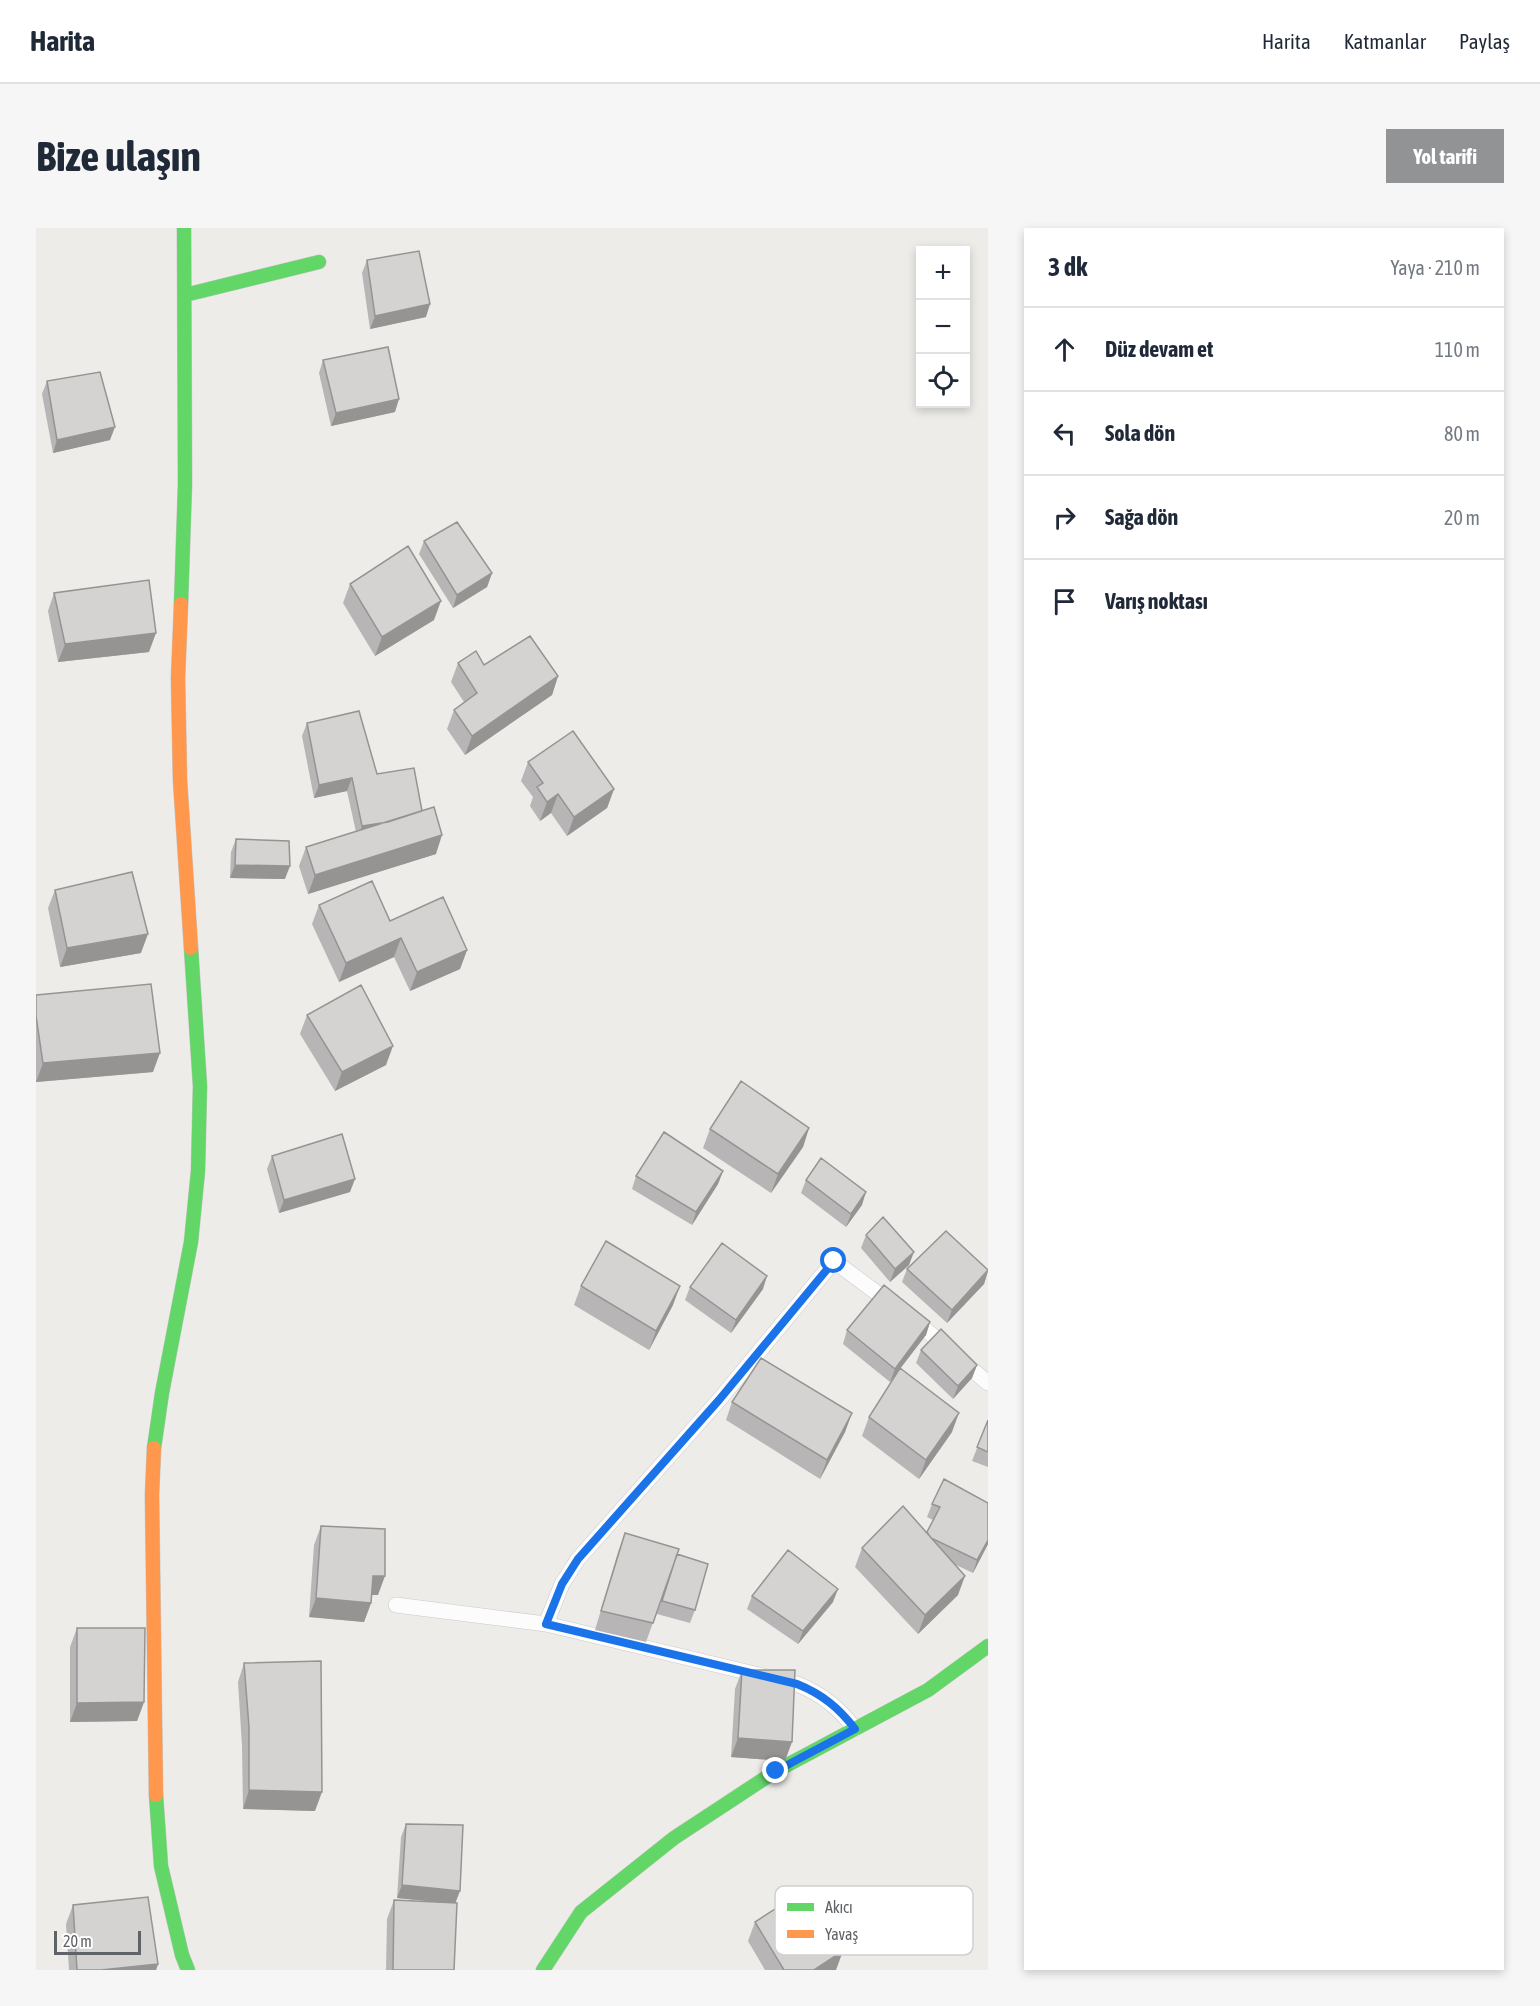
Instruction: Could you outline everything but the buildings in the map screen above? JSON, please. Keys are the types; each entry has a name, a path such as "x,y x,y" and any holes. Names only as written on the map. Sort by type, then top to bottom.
{"street":[{"path":"184,228 185,484 178,678 180,780 200,1086 199,1139 191,1242 154,1440 152,1495 156,1804 161,1866 182,1955 188,1970"},
{"path":"185,295 319,262"},
{"path":"543,1970 581,1912 674,1838 776,1771 928,1690 988,1646"}],"lane":[{"path":"546,1624 562,1584 578,1559 719,1400 834,1261 914,1320 988,1383"},
{"path":"396,1605 546,1624 797,1684 814,1691 830,1702 844,1714 855,1729"}],"traffic: fast":[{"path":"181,604 185,484 184,228"},
{"path":"185,295 319,262"},
{"path":"154,1448 162,1393 191,1242 198,1171 200,1086 191,948"},
{"path":"543,1970 581,1912 674,1838 776,1771 928,1690 988,1646"},
{"path":"156,1795 161,1866 182,1955 188,1970"}],"traffic: slow":[{"path":"181,604 178,678 180,780 191,948"},
{"path":"154,1448 152,1495 156,1795"}],"route":[{"path":"776,1771 855,1729 844,1714 830,1702 814,1691 797,1684 546,1624 562,1584 578,1559 719,1400 834,1261"}]}
